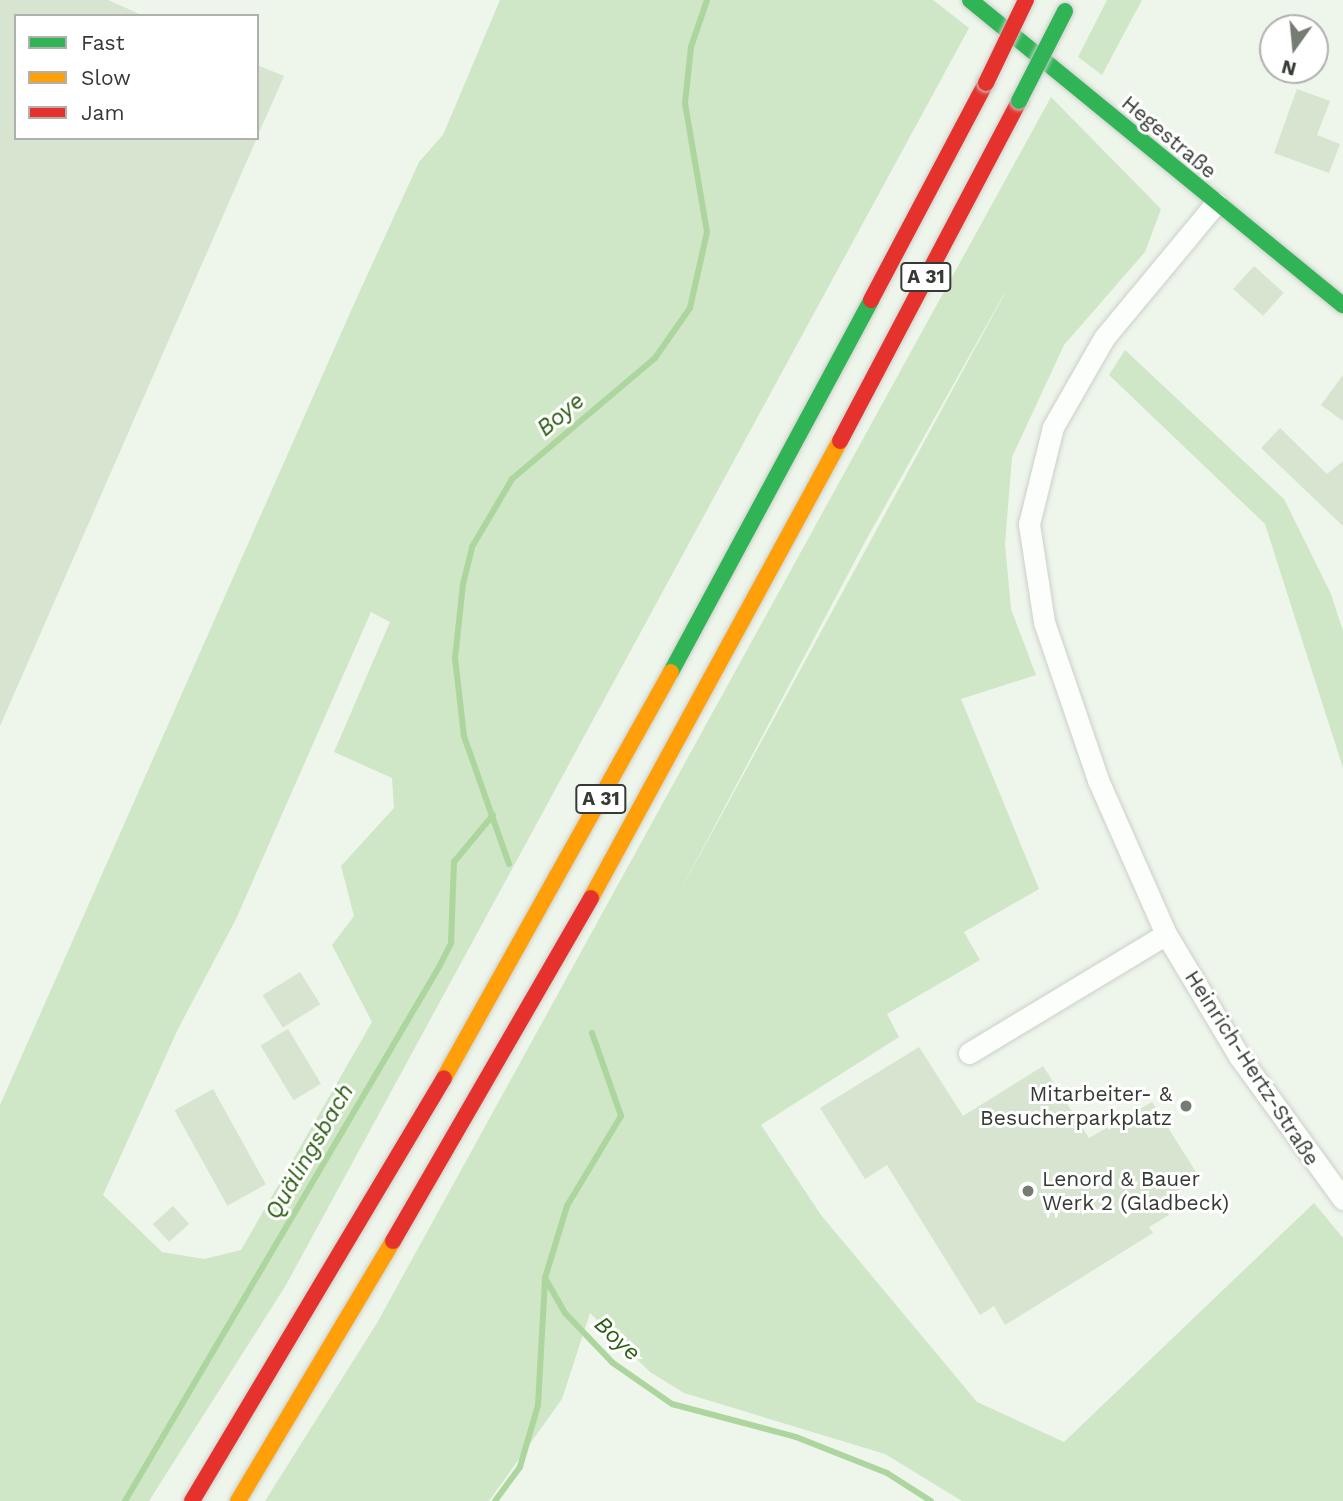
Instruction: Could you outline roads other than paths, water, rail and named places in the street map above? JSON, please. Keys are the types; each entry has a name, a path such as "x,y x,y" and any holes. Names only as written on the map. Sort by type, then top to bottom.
{"main road":[{"name":"Hegestraße","path":"970,0 1343,305"},
{"name":"A 31","path":"192,1501 468,1037 738,553 986,83 1026,0"},
{"name":"A 31","path":"238,1501 501,1059 777,561 1068,5"}],"street":[{"name":"Heinrich-Hertz-Straße","path":"1216,203 1104,338 1053,427 1029,524 1048,635 1098,780 1166,934 1239,1056 1343,1199"},
{"path":"969,1053 1166,934"}],"waterway":[{"name":"Boye","path":"509,864 464,736 455,658 463,584 472,547 512,479 655,358 690,308 707,232 685,103 691,47 707,0"},
{"name":"Quälingsbach","path":"125,1501 439,967 451,943 454,862 493,815"},
{"name":"Boye","path":"592,1033 621,1116 567,1206 545,1278 565,1313 613,1363 672,1404 796,1437 887,1473 931,1501"},
{"path":"495,1501 520,1467 538,1405 545,1280"}],"place":[{"name":"Mitarbeiter- & Besucherparkplatz","path":"1186,1106"},
{"name":"Lenord & Bauer Werk 2 (Gladbeck)","path":"1028,1191"}]}
